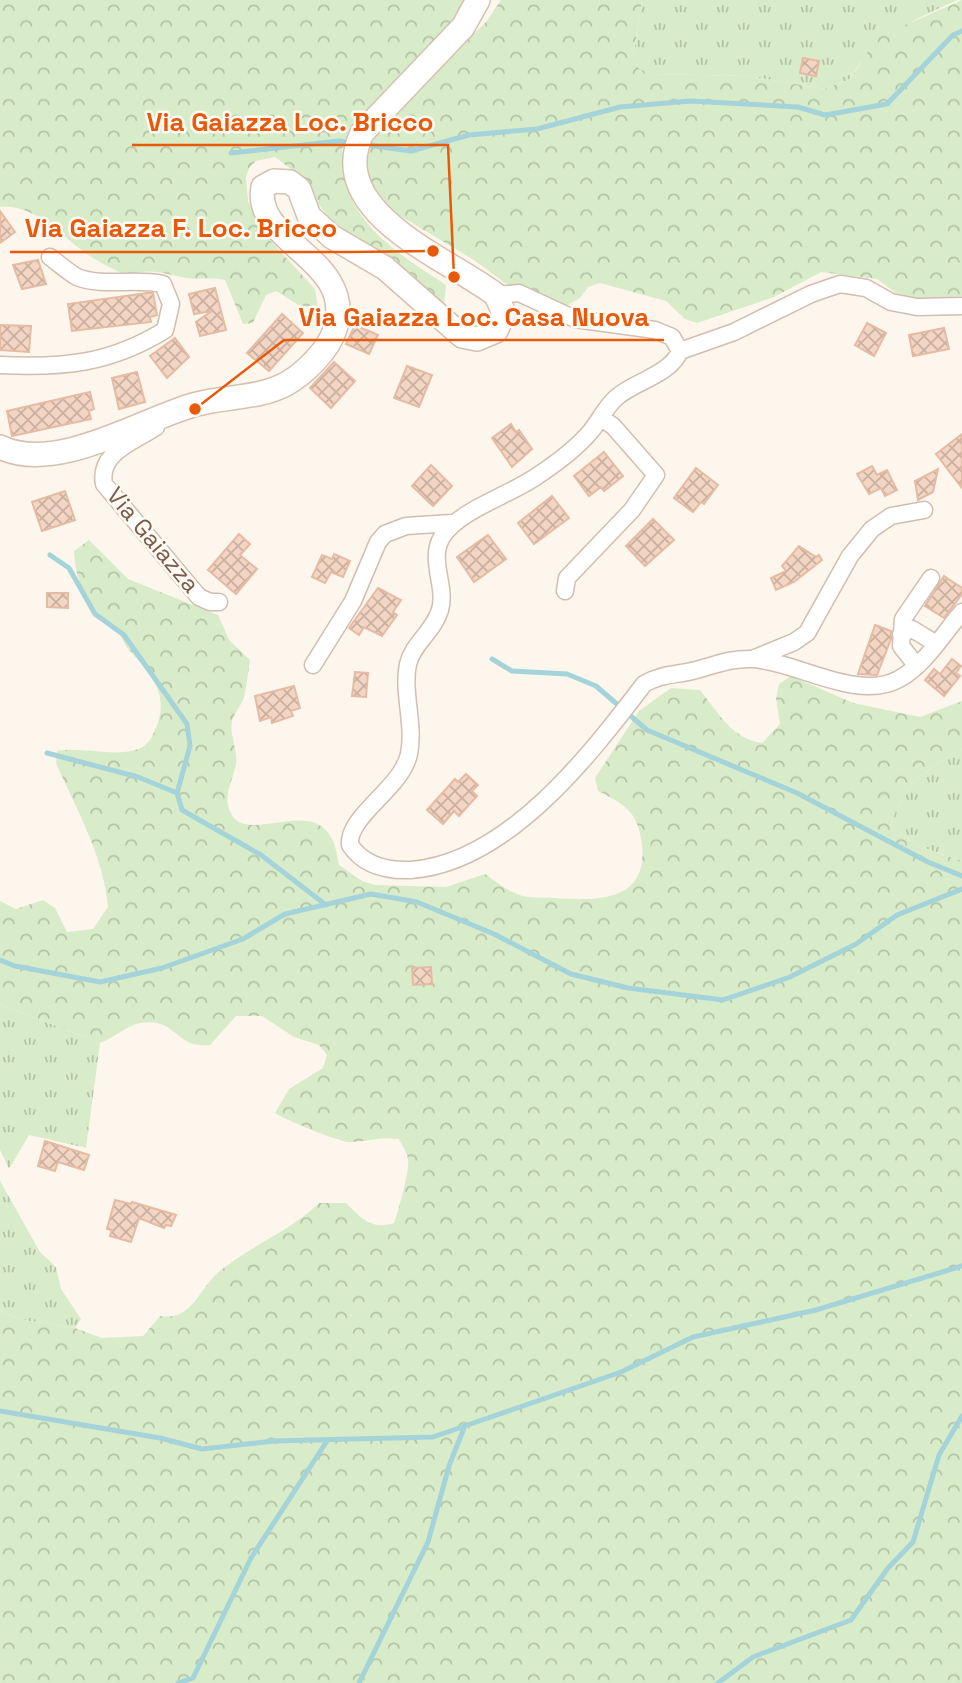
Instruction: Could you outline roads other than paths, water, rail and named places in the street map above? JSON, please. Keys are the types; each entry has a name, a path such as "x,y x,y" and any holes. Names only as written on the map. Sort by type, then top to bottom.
{"main road":[{"path":"478,0 463,27 362,134 356,148 357,172 361,190 374,211 496,295"},
{"name":"Via Gaiazza","path":"0,447 25,455 51,453 93,443 168,413 284,385 324,350 335,331 338,302 329,279 282,233 261,200 263,187 274,181 290,182 299,189 309,216 332,237 386,268 462,336 484,338 500,326 503,313 496,295"}],"street":[{"path":"0,365 45,367 89,363 136,348 165,330 171,304 163,284 139,279 103,283 76,276 50,257"},
{"path":"313,665 353,601 378,542 385,534 406,526 452,523 536,477 582,441 617,397 669,365 680,351 734,332 811,294 840,284 866,288 891,302 917,307 962,306"},
{"path":"496,295 519,293 575,319 655,330 672,337 680,351"},
{"name":"Via Gaiazza","path":"168,413 155,428 112,454 105,463 104,484 199,597 210,602 219,601"},
{"path":"565,592 567,578 632,510 656,475 613,426 601,418"},
{"path":"753,659 794,642 807,633 850,556 872,529 891,516 924,510"},
{"path":"452,523 437,546 440,610 413,649 408,665 410,735 403,771 352,829 349,837 350,845 363,860 397,871 448,863 478,850 570,777 644,684 656,676 698,670 717,662 753,659 776,662 826,678 872,686 900,678 916,665 962,612"},
{"path":"916,665 901,646 903,619 931,578"},
{"path":"901,634 912,629 935,643"}],"waterway":[{"path":"367,145 411,151 469,135 537,129 620,107 690,101 798,107 825,115 887,104 953,35 962,31"},
{"path":"231,153 339,141 353,143"},
{"path":"50,555 69,568 95,614 124,635 187,724 190,746 177,793 182,810 261,855 326,905"},
{"path":"492,659 512,671 567,674 596,686 647,730 797,793 928,862 962,876"},
{"path":"47,753 138,777 177,793"},
{"path":"0,960 15,966 100,982 162,968 243,939 285,914 371,894 417,902 494,934 571,974 628,988 723,1000 790,977 856,944 897,915 962,889"},
{"path":"0,1411 160,1438 202,1449 274,1441 433,1437 621,1372 693,1337 816,1310 962,1266"},
{"path":"718,1683 753,1657 851,1620 888,1568 913,1542 939,1455 962,1416"},
{"path":"359,1683 428,1542 449,1466 464,1428"},
{"path":"178,1683 193,1678 251,1558 327,1441"}],"place":[{"name":"Via Gaiazza F. Loc. Bricco","path":"433,251"},
{"name":"Via Gaiazza Loc. Bricco","path":"454,277"},
{"name":"Via Gaiazza Loc. Casa Nuova","path":"195,409"}]}
